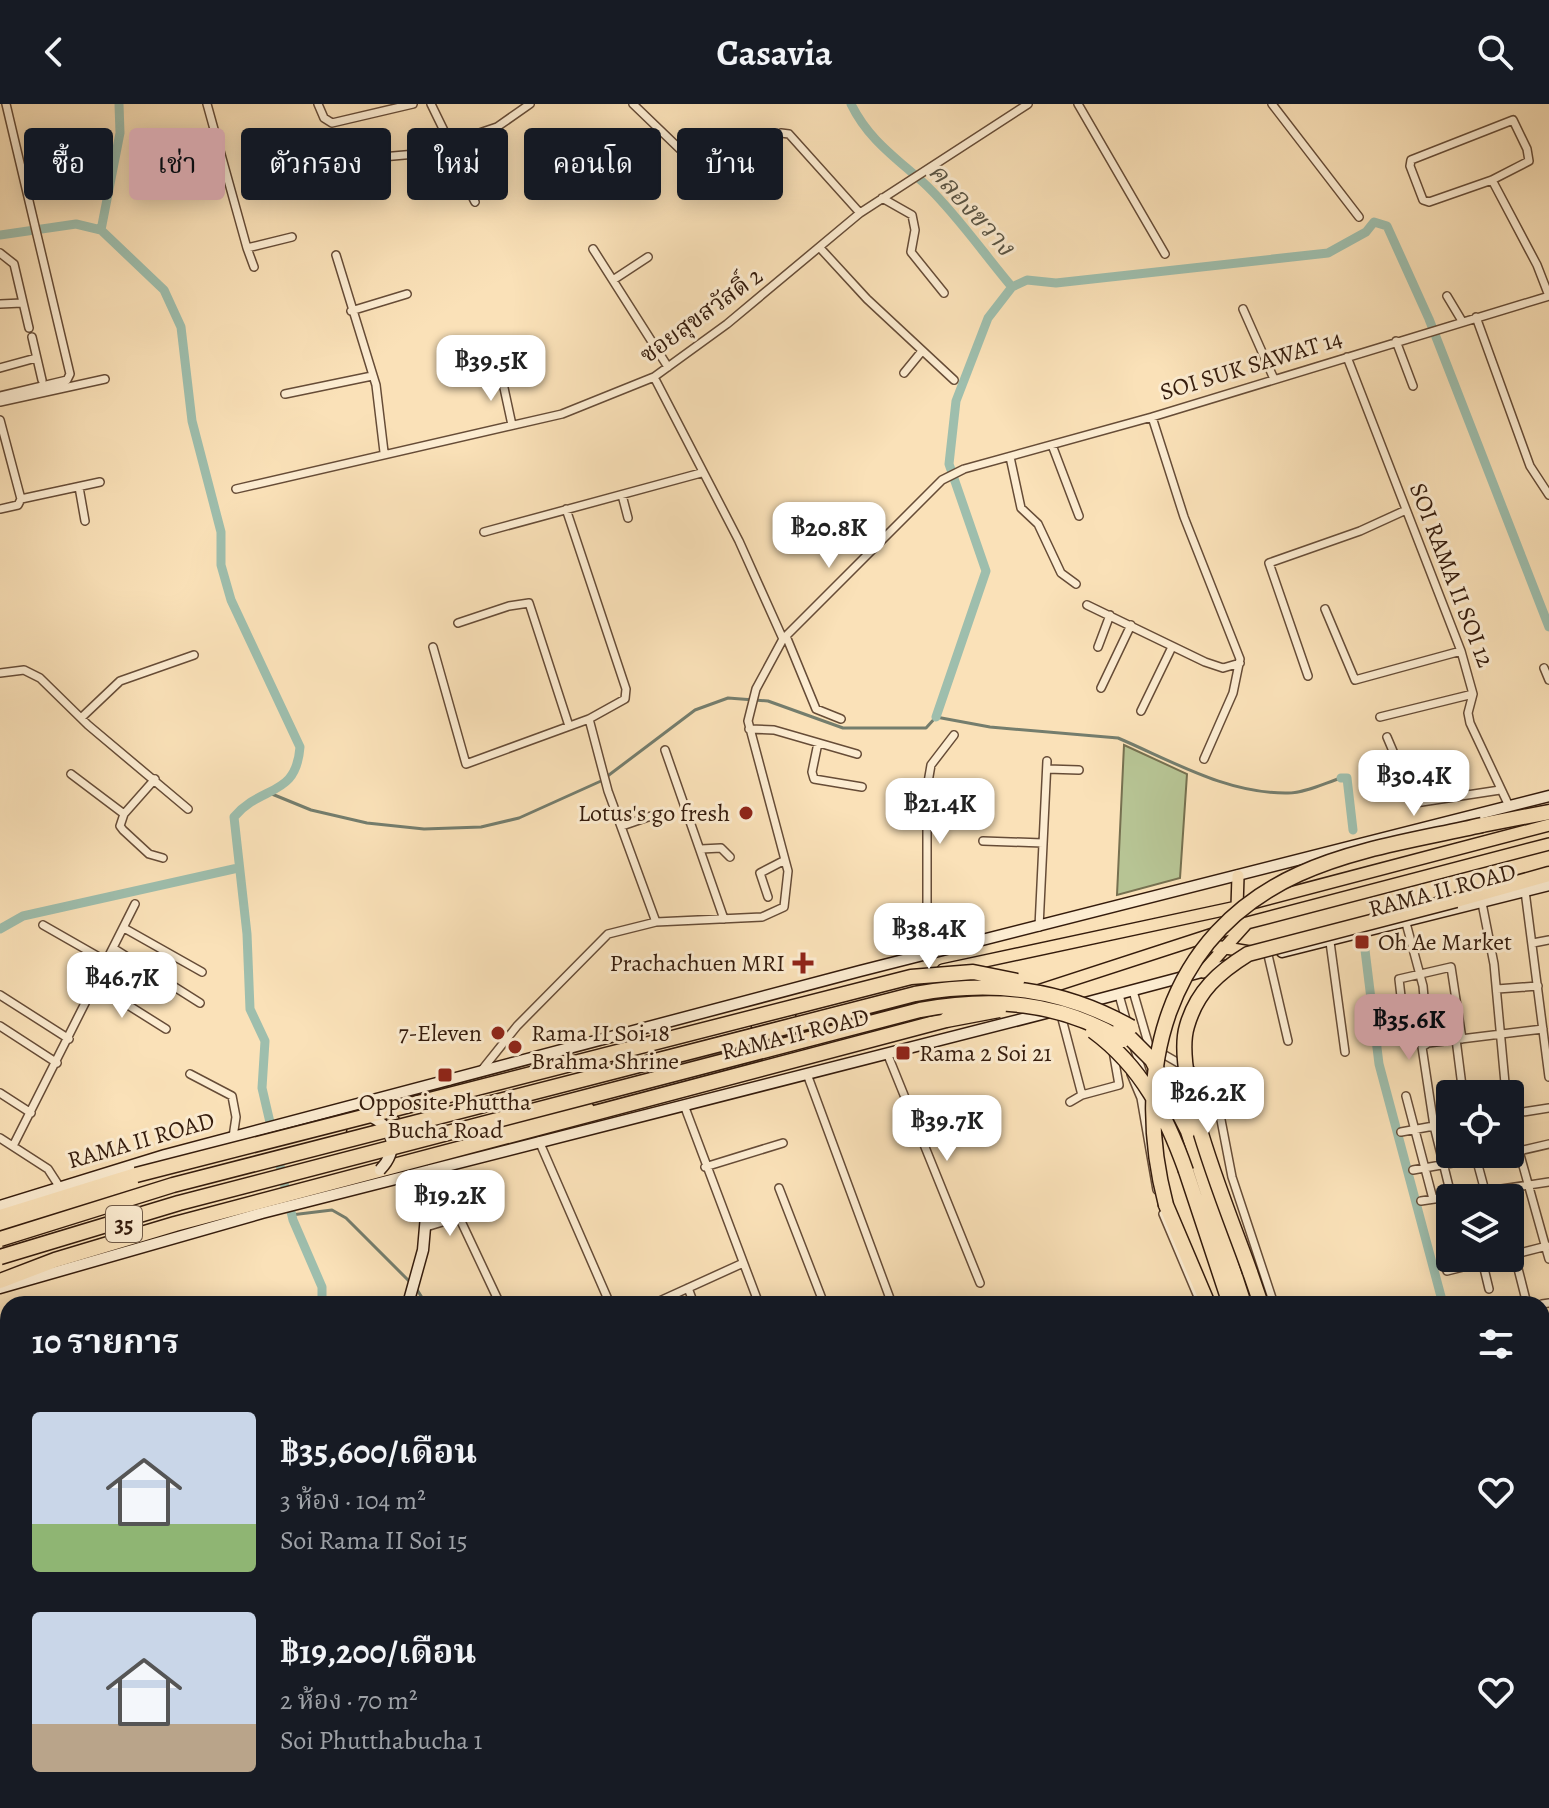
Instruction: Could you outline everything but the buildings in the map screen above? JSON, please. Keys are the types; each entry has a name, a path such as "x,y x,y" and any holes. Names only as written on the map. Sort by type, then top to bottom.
{"highway":[{"path":"1207,1296 1166,1205 1155,1165 1151,1123 1155,1057 1165,1020 1181,987 1217,934 1245,905 1271,888 1349,857 1549,812"},
{"path":"1258,1296 1186,1070 1186,1028 1201,994 1224,969 1248,954 1456,900 1526,886 1549,875"},
{"path":"1,1217 136,1175 929,974 995,975 1064,1005 1122,1036"},
{"path":"444,1104 579,1079 789,1019 945,980 986,978 1046,986 1088,1005 1137,1042 1152,1060 1188,1131 1241,1296"},
{"path":"0,1239 173,1185 903,997 991,986 1064,1005"},
{"path":"0,1260 179,1203 920,1010 994,1002 1035,1005 1079,1017 1122,1036"},
{"path":"448,1138 949,1007 994,1003 1034,1006 1090,1029 1128,1063 1163,1113 1227,1296"},
{"path":"0,1278 150,1231 966,1015 1018,1009 1079,1017"},
{"name":"RAMA II ROAD","path":"1,1217 62,1208 243,1156 444,1104"},
{"name":"RAMA II ROAD","path":"0,1260 448,1138"}],"main road":[{"name":"RAMA II ROAD","path":"1,1217 59,1186 237,1136 927,954 1549,796"},
{"name":"RAMA II ROAD","path":"444,1104 971,962 1237,907 1549,825"},
{"name":"RAMA II ROAD","path":"448,1138 673,1088 942,1020 1247,923 1549,844"},
{"path":"1237,907 1238,876"},
{"name":"RAMA II ROAD","path":"0,1288 262,1213 1064,1005 1119,995 1268,955 1406,923 1482,903 1526,886 1549,885"},
{"path":"1203,972 1247,923"},
{"path":"1186,942 1268,955"},
{"path":"367,1115 384,1124 392,1138 391,1155 380,1170"},
{"path":"410,1296 426,1227 430,1170"}],"street":[{"path":"0,396 70,378 43,250 6,104"},
{"path":"207,104 223,172 254,267"},
{"path":"318,104 324,118 332,123 413,104"},
{"path":"431,104 441,128"},
{"path":"494,128 530,104"},
{"path":"633,104 713,181 725,179 781,133 789,134 860,213"},
{"name":"ซอยสุขสวัสดิ์ 2","path":"236,489 384,452 562,414 654,377 821,249 860,213 1028,104"},
{"path":"1078,104 1165,254"},
{"path":"1272,104 1359,217"},
{"path":"1516,120 1529,161 1492,180 1425,202 1410,166 1411,160 1516,120"},
{"path":"1492,180 1537,265 1549,296"},
{"path":"882,198 912,215 915,230 911,252 944,293"},
{"path":"247,248 292,237"},
{"path":"593,249 668,367"},
{"path":"821,249 954,380"},
{"path":"0,253 14,264 42,380"},
{"path":"336,255 372,376 384,452"},
{"path":"613,280 648,257"},
{"path":"351,311 407,294"},
{"path":"1447,296 1462,321"},
{"name":"SOI SUK SAWAT 14","path":"724,919 762,917 784,907 788,890 785,860 749,729 749,711 756,689 784,638 942,480 964,469 1152,417 1442,326 1549,296"},
{"path":"0,304 22,303"},
{"path":"1243,309 1274,379"},
{"path":"1476,317 1530,466 1549,495"},
{"path":"1396,341 1413,386"},
{"path":"904,373 922,351"},
{"name":"SOI RAMA II SOI 12","path":"1347,357 1461,651 1473,694 1468,713 1470,723 1509,806"},
{"path":"0,368 36,358"},
{"path":"501,374 512,425"},
{"path":"285,394 372,376"},
{"path":"654,377 701,473 739,541 816,709 841,719"},
{"path":"0,402 105,379"},
{"path":"1152,417 1184,517 1240,663 1233,693 1204,759"},
{"path":"0,420 21,499 18,505 0,509"},
{"path":"1052,445 1079,516"},
{"path":"1010,457 1021,508 1038,524 1061,573 1076,584"},
{"path":"484,532 701,473"},
{"path":"21,499 100,482"},
{"path":"79,487 85,521"},
{"path":"622,495 628,518"},
{"path":"433,647 466,764 589,719 625,699 627,695 566,509"},
{"path":"1308,676 1269,563 1360,531 1406,510"},
{"path":"458,623 509,606 529,603 569,726"},
{"path":"1087,605 1223,668 1240,663"},
{"path":"1325,609 1355,680 1461,651"},
{"path":"1098,647 1110,615"},
{"path":"1101,688 1131,625"},
{"path":"1141,711 1172,647"},
{"path":"81,718 120,681 194,655"},
{"path":"1544,668 1549,680"},
{"path":"0,673 30,671 188,809"},
{"path":"1380,717 1473,694"},
{"path":"589,719 603,775 656,922"},
{"path":"749,729 774,730 857,754"},
{"path":"927,954 927,788 931,765 954,735"},
{"path":"1387,737 1415,803 1500,790"},
{"path":"818,743 814,779 862,787"},
{"path":"480,1073 517,1026 597,942 620,929 656,922 724,919 665,750"},
{"path":"1039,927 1047,765 1079,770"},
{"path":"71,774 124,814"},
{"path":"155,779 124,814 120,826 149,854 163,858"},
{"path":"622,826 651,816"},
{"path":"983,841 1043,843"},
{"path":"701,849 721,848 730,857"},
{"path":"768,897 760,873 785,860"},
{"path":"1526,886 1549,1077"},
{"path":"1482,903 1497,989 1505,1080"},
{"path":"13,1146 135,904"},
{"path":"1406,923 1420,974 1428,1043"},
{"path":"43,925 106,961"},
{"path":"124,928 202,972"},
{"path":"1533,943 1549,940"},
{"path":"1330,942 1345,1052"},
{"path":"113,948 200,1003"},
{"path":"1268,955 1288,1041"},
{"path":"1405,1031 1397,981 1452,968 1462,1080"},
{"path":"96,985 166,1029"},
{"path":"1497,989 1538,986"},
{"path":"1133,991 1149,1046 1181,1066 1200,1073 1216,1094 1232,1177 1271,1296"},
{"path":"0,995 69,1039"},
{"path":"1119,995 1148,1093 1163,1186 1208,1296"},
{"path":"1106,998 1122,1036 1122,1052 1141,1098 1163,1213 1198,1296"},
{"path":"1064,1005 1122,1036"},
{"path":"1064,1005 1082,1095"},
{"path":"0,1026 57,1063"},
{"path":"1436,1135 1422,1047 1428,1043 1543,1029"},
{"path":"1070,1102 1082,1095 1119,1085 1122,1036"},
{"path":"887,1053 980,1283"},
{"path":"190,1074 232,1096 237,1136"},
{"path":"807,1074 889,1296"},
{"path":"0,1093 31,1113"},
{"path":"1406,1096 1433,1199"},
{"path":"684,1105 755,1296"},
{"path":"1524,1114 1549,1108"},
{"path":"1401,1132 1434,1126"},
{"path":"0,1138 48,1169 59,1186"},
{"path":"539,1141 607,1296"},
{"path":"705,1167 783,1143"},
{"path":"1524,1150 1549,1144"},
{"path":"444,1166 459,1217 496,1296"},
{"path":"1413,1170 1436,1166"},
{"path":"1520,1168 1549,1259"},
{"path":"1524,1185 1549,1182"},
{"path":"779,1188 821,1296"},
{"path":"1421,1201 1436,1198"},
{"path":"426,1227 459,1217"},
{"path":"1524,1252 1547,1246"},
{"path":"670,1296 741,1264"},
{"path":"1485,1272 1489,1289"},
{"path":"1517,1272 1525,1296"},
{"path":"688,1288 691,1296"}],"green space":[{"path":"1124,745 1187,774 1180,878 1117,895"}],"waterway":[{"path":"101,230 120,133 119,104"},
{"name":"คลองขวาง","path":"851,104 866,129 927,186 1012,287 988,318 956,401 949,464 986,571 936,717"},
{"path":"1012,287 1027,280 1056,283 1328,253 1366,232 1374,222 1387,226 1429,319 1549,627"},
{"path":"0,235 76,224 101,230 164,290 181,327 192,421 221,532 221,565 231,600 300,747 297,763 285,783 256,799 234,817 247,934 250,1009 265,1041 262,1088 272,1131"},
{"path":"267,792 311,810 367,823 424,829 481,827 519,818 601,781 695,710 728,698 768,701 843,728 926,728 936,717 990,727 1118,738 1200,774 1265,792 1301,791 1341,778"},
{"path":"1341,778 1347,778 1353,830"},
{"path":"0,929 23,916 238,868"},
{"path":"1365,950 1379,1064 1441,1296"},
{"path":"277,1153 293,1220 322,1287 322,1296"},
{"path":"291,1215 332,1210 346,1218 410,1282"},
{"path":"416,1288 421,1296"}],"place":[{"name":"Lotus's go fresh","path":"746,813"},
{"name":"Oh Ae Market","path":"1362,942"},
{"name":"Prachachuen MRI","path":"803,963"},
{"name":"7-Eleven","path":"498,1033"},
{"name":"Rama II Soi 18 Brahma Shrine","path":"515,1047"},
{"name":"Rama 2 Soi 21","path":"903,1053"},
{"name":"Opposite Phuttha Bucha Road","path":"445,1075"}]}
